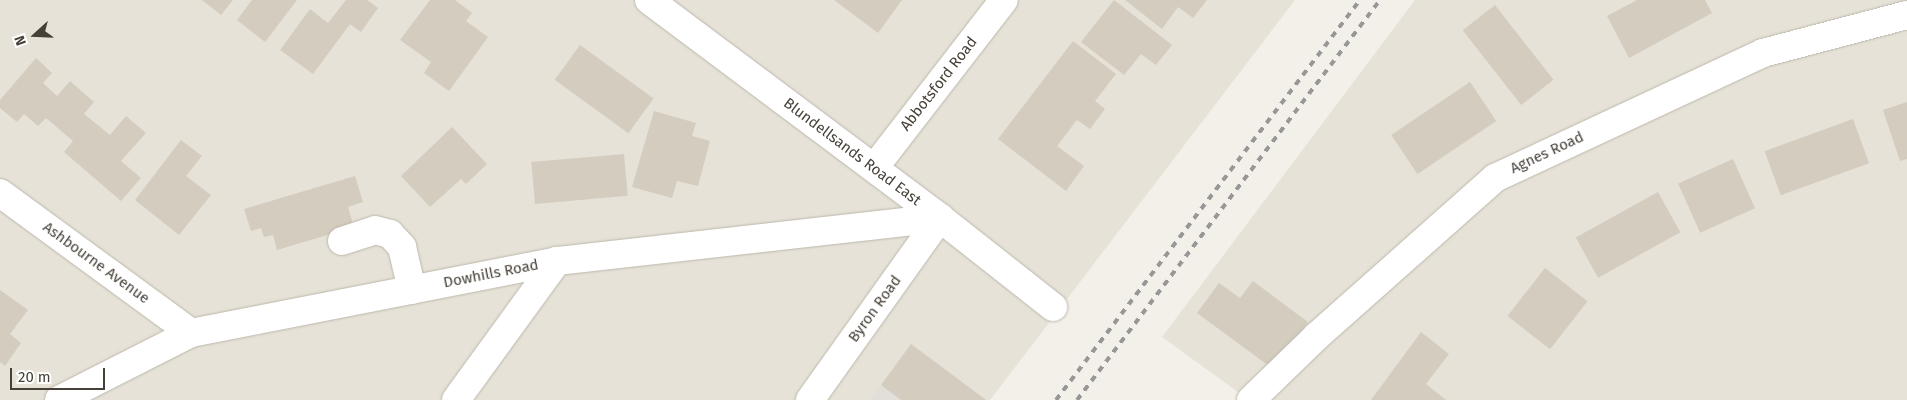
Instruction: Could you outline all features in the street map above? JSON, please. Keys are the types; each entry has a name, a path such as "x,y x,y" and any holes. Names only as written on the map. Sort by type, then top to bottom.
{"street":[{"name":"Blundellsands Road East","path":"649,0 940,218 1053,307"},
{"name":"Abbotsford Road","path":"874,168 1004,0"},
{"name":"Agnes Road","path":"1251,400 1317,336 1495,178 1763,53 1907,15"},
{"name":"Ashbourne Avenue","path":"0,192 191,333"},
{"name":"Dowhills Road","path":"59,400 191,333 557,261 940,218"},
{"name":"Byron Road","path":"810,400 940,218"},
{"path":"342,240 375,230 390,234 402,247 412,290"},
{"path":"456,400 557,261"}],"shaded area":[{"path":"0,0 1295,0 990,400 0,400"},
{"path":"1415,0 1907,0 1907,400 1249,400 1162,337"},
{"path":"881,385 902,400 870,400"}],"building":[{"path":"202,0 233,0 221,15"},
{"path":"252,0 297,0 265,42 237,20"},
{"path":"346,0 367,0 378,8 361,32 350,24 313,74 280,50 310,9 328,23"},
{"path":"430,0 455,0 472,13 466,21 488,37 449,91 424,73 431,62 400,40"},
{"path":"834,0 902,0 878,33"},
{"path":"1114,0 1172,45 1156,65 1141,54 1124,75 1081,42"},
{"path":"1125,0 1207,0 1193,18 1178,7 1162,29"},
{"path":"1637,0 1705,0 1712,13 1629,58 1607,16"},
{"path":"1495,5 1553,80 1521,105 1463,30"},
{"path":"1073,41 1116,74 1095,101 1105,109 1090,129 1077,120 1057,146 1084,166 1066,191 998,139"},
{"path":"580,45 654,98 628,133 555,80"},
{"path":"36,58 52,73 43,83 57,96 70,81 94,102 84,114 110,135 126,116 146,133 121,161 141,178 121,201 64,152 73,141 46,118 38,126 24,114 17,122 0,108 0,100"},
{"path":"1470,82 1496,121 1418,174 1391,135"},
{"path":"1907,102 1907,159 1900,161 1883,110"},
{"path":"654,111 696,123 692,136 710,141 698,186 677,181 672,198 632,187"},
{"path":"1853,119 1869,163 1781,195 1765,151"},
{"path":"452,127 487,164 466,184 461,179 430,207 401,176"},
{"path":"181,140 202,156 186,176 211,195 179,235 135,200"},
{"path":"624,154 628,196 535,204 531,162"},
{"path":"1733,159 1755,208 1700,233 1678,183"},
{"path":"355,176 363,202 348,207 354,227 277,250 273,235 264,237 261,228 251,231 244,209"},
{"path":"1658,192 1680,232 1598,278 1576,238"},
{"path":"1545,268 1588,301 1550,349 1507,316"},
{"path":"1253,281 1308,322 1273,369 1197,313 1219,283 1240,298"},
{"path":"0,290 28,310 10,334 21,343 5,366 0,362"},
{"path":"1421,332 1449,354 1426,384 1446,400 1371,400"},
{"path":"911,344 986,400 901,400 881,385"}],"railway":[{"path":"1056,400 1360,0"},
{"path":"1077,400 1380,0"}]}
